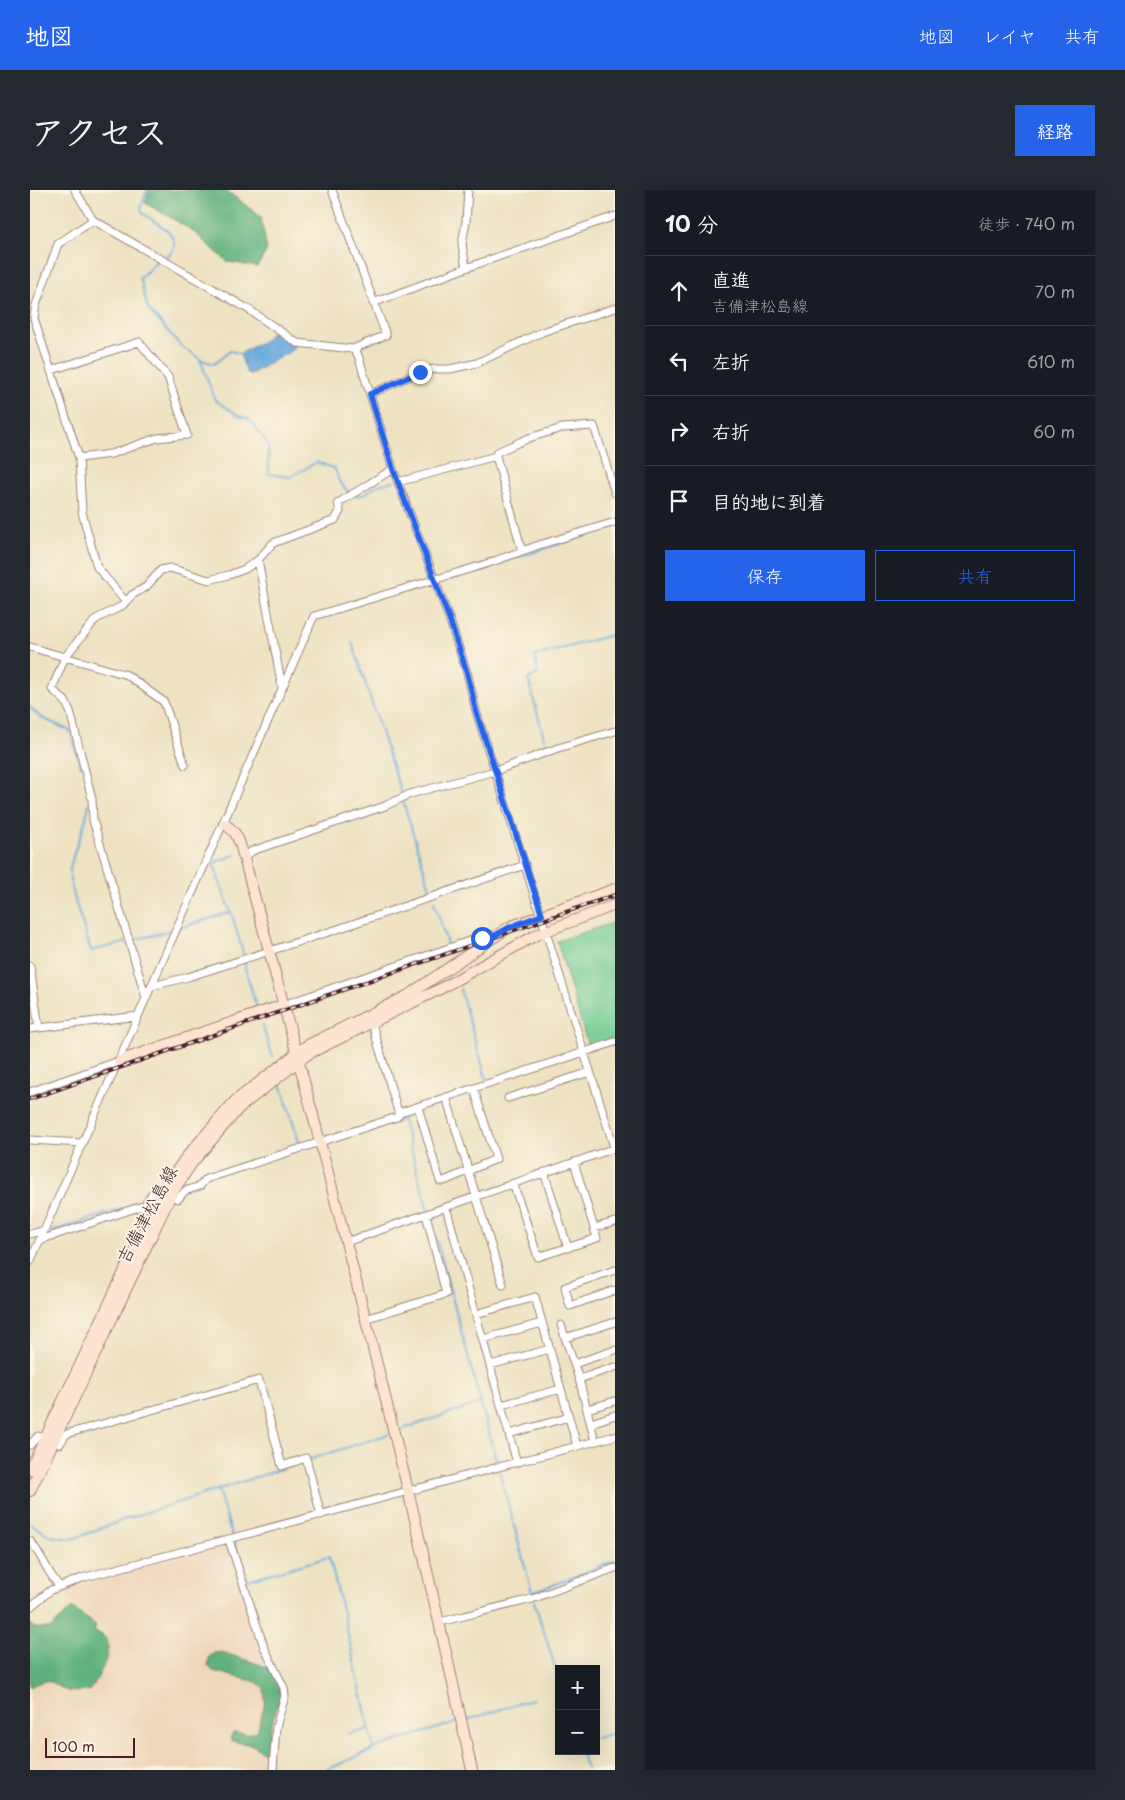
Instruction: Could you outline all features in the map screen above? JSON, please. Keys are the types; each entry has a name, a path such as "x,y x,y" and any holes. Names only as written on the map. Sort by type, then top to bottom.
{"main road":[{"path":"224,824 231,828 237,836 244,858 346,1242 440,1622 472,1770"},
{"name":"吉備津松島線","path":"30,1491 49,1440 168,1193 239,1108 321,1037 407,996 485,941 510,927 615,889"},
{"name":"吉備津松島線","path":"296,1057 440,989 546,930 615,905"},
{"path":"119,1061 283,1005"},
{"name":"吉備津松島線","path":"30,1470 49,1440"}],"street":[{"path":"75,190 92,220 248,309 297,343 353,349 386,335 332,190"},
{"path":"466,268 462,244 466,222 468,190"},
{"path":"373,303 615,216"},
{"path":"92,220 58,244 36,304 34,318 79,458 82,512 98,566 125,601"},
{"path":"370,394 420,372 435,369 450,370 477,363 542,332 615,308"},
{"path":"52,370 139,342 168,377 186,435 158,438 111,454 79,458"},
{"path":"346,1242 615,1149 542,915 494,771 476,711 468,676 393,469 358,355 353,349"},
{"path":"398,482 496,456 498,452 552,430 594,426 615,493"},
{"path":"496,456 522,552"},
{"path":"146,998 93,820 92,799 70,711 65,700 52,689 65,657 96,619 122,606 132,595 146,587 161,570 166,568 209,580 245,568 258,560 273,544 335,520 340,511 338,503 393,469"},
{"path":"30,1262 224,824 256,743 314,616 615,522"},
{"path":"258,560 282,687"},
{"path":"30,647 127,675 164,702 185,765"},
{"path":"244,858 252,851 385,806 410,794 494,771 558,748 615,731"},
{"path":"152,986 245,959 525,865"},
{"path":"283,1005 478,938 485,941"},
{"path":"30,966 39,1028"},
{"path":"30,1029 138,1016"},
{"path":"373,1027 399,1115"},
{"path":"30,1234 42,1235 145,1205 156,1188 178,1199 186,1191 203,1182 320,1144 399,1115 615,1042"},
{"path":"30,1092 119,1061"},
{"path":"508,1098 590,1072"},
{"path":"419,1109 440,1181 496,1159 474,1090"},
{"path":"446,1099 503,1285"},
{"path":"30,1140 82,1143"},
{"path":"514,1183 538,1257 597,1238 574,1162"},
{"path":"544,1172 568,1248"},
{"path":"446,1207 517,1462"},
{"path":"365,1319 446,1294 428,1213"},
{"path":"594,1228 615,1222"},
{"path":"615,1270 565,1287 570,1306 615,1290"},
{"path":"476,1314 535,1297 577,1446"},
{"path":"565,1338 615,1322"},
{"path":"483,1339 542,1323"},
{"path":"560,1325 579,1380 595,1441"},
{"path":"490,1365 550,1349"},
{"path":"574,1364 615,1350"},
{"path":"579,1380 615,1367"},
{"path":"30,1446 38,1436 60,1444 66,1434 259,1380 282,1466 306,1460 321,1515"},
{"path":"501,1405 561,1389"},
{"path":"587,1409 615,1401"},
{"path":"591,1423 615,1415"},
{"path":"509,1434 569,1416"},
{"path":"30,1607 59,1586 615,1436"},
{"path":"232,1539 264,1647 284,1688 284,1696 276,1727 273,1770"},
{"path":"30,1541 59,1586"},
{"path":"440,1622 534,1598 615,1568"}],"shaded area":[{"path":"226,1545 261,1647 282,1689 271,1770 30,1770 30,1678 106,1639 106,1626 94,1620 72,1603 62,1589"}],"green space":[{"path":"149,190 226,190 261,217 267,250 257,267 228,262 190,229 145,203"},
{"path":"615,922 615,1041 589,1050 557,941"},
{"path":"72,1608 96,1625 94,1630 102,1635 108,1643 105,1662 96,1681 89,1691 67,1691 48,1681 30,1687 30,1624 35,1628 51,1628"},
{"path":"222,1652 270,1668 279,1679 280,1698 271,1726 268,1754 253,1745 232,1741 230,1738 233,1733 247,1734 257,1732 265,1702 264,1688 257,1682 213,1671 208,1666 209,1657 214,1653"}],"water":[{"path":"272,332 275,332 295,346 294,349 251,374 247,373 240,354 265,340"}],"waterway":[{"path":"147,190 141,207 142,212 170,233 173,238 172,252 164,258"},
{"path":"157,261 140,278 148,309 181,346 200,359 215,400 239,416 249,419 268,444 269,474 290,477 317,462 335,469 339,481 349,493"},
{"path":"202,360 214,364 230,351 238,353"},
{"path":"353,496 363,495 378,485 394,481"},
{"path":"447,580 615,526"},
{"path":"547,749 528,679 538,674 535,656 615,634"},
{"path":"352,642 402,796"},
{"path":"30,707 40,717 70,731 81,767"},
{"path":"403,801 432,895"},
{"path":"89,803 86,820 70,870 74,898 91,951 127,942"},
{"path":"315,826 339,818"},
{"path":"230,911 213,863 237,854"},
{"path":"434,901 447,944"},
{"path":"179,928 231,912 244,956"},
{"path":"131,941 175,929"},
{"path":"245,961 245,968 257,1009"},
{"path":"460,989 487,1081"},
{"path":"262,1025 273,1057"},
{"path":"281,1084 300,1145"},
{"path":"406,1114 402,1117 428,1211"},
{"path":"361,1132 402,1120"},
{"path":"44,1234 121,1209"},
{"path":"435,1234 533,1596"},
{"path":"397,1431 480,1403"},
{"path":"308,1460 389,1434"},
{"path":"30,1523 50,1536 73,1539 126,1519 282,1469"},
{"path":"218,1490 232,1535"},
{"path":"234,1540 247,1580 329,1557 374,1749"},
{"path":"532,1593 615,1561"},
{"path":"534,1601 555,1667"},
{"path":"464,1721 533,1699"},
{"path":"326,1770 381,1746 457,1722"},
{"path":"348,1734 369,1729"},
{"path":"600,1737 615,1733"},
{"path":"582,1755 587,1770"}],"railway":[{"path":"30,1099 615,895"}],"route":[{"path":"420,372 370,394 393,469 449,618 474,696 476,711 494,771 542,915 516,924 485,941 482,938"}]}
